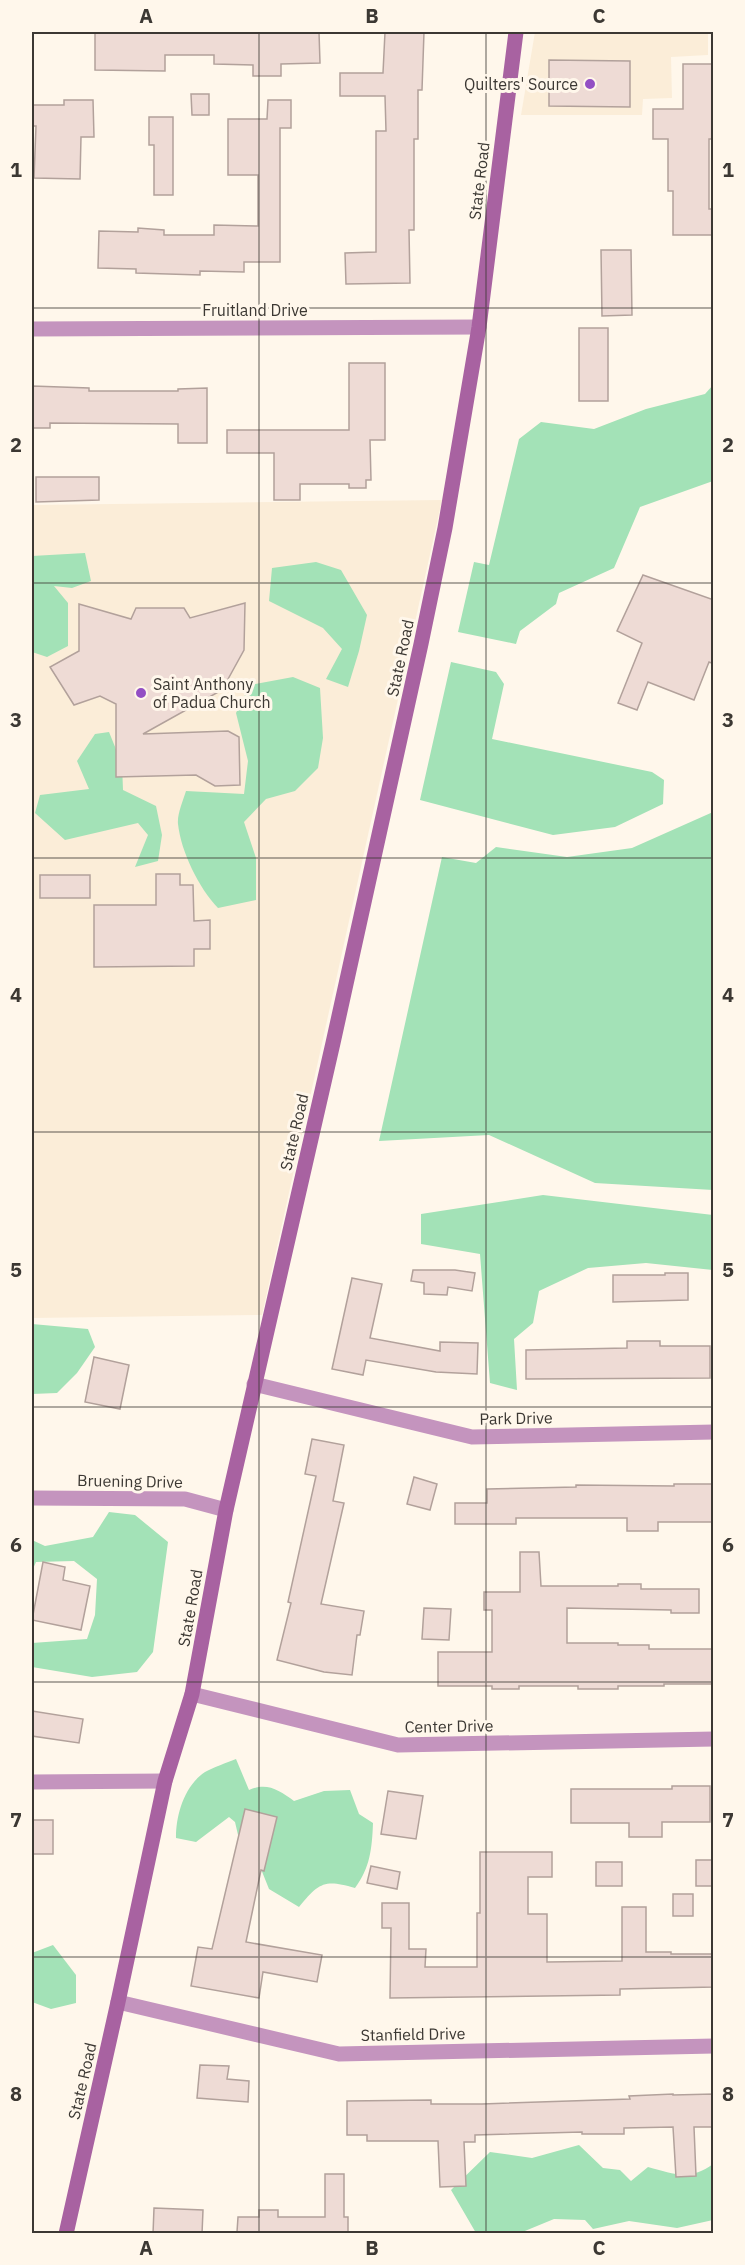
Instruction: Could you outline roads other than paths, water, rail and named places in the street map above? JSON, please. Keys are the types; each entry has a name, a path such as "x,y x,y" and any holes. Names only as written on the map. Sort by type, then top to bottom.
{"main road":[{"name":"State Road","path":"66,2234 165,1781 192,1694 226,1510 422,644 445,528 479,327 516,32"}],"street":[{"name":"Fruitland Drive","path":"32,329 479,327"},
{"name":"Park Drive","path":"254,1384 472,1437 714,1432"},
{"name":"Bruening Drive","path":"32,1498 185,1499 226,1510"},
{"name":"Center Drive","path":"192,1694 398,1745 714,1739"},
{"path":"32,1782 165,1781"},
{"name":"Stanfield Drive","path":"118,2002 339,2054 714,2046"}],"place":[{"name":"Quilters' Source","path":"590,84"},
{"name":"Saint Anthony of Padua Church","path":"141,693"}]}
